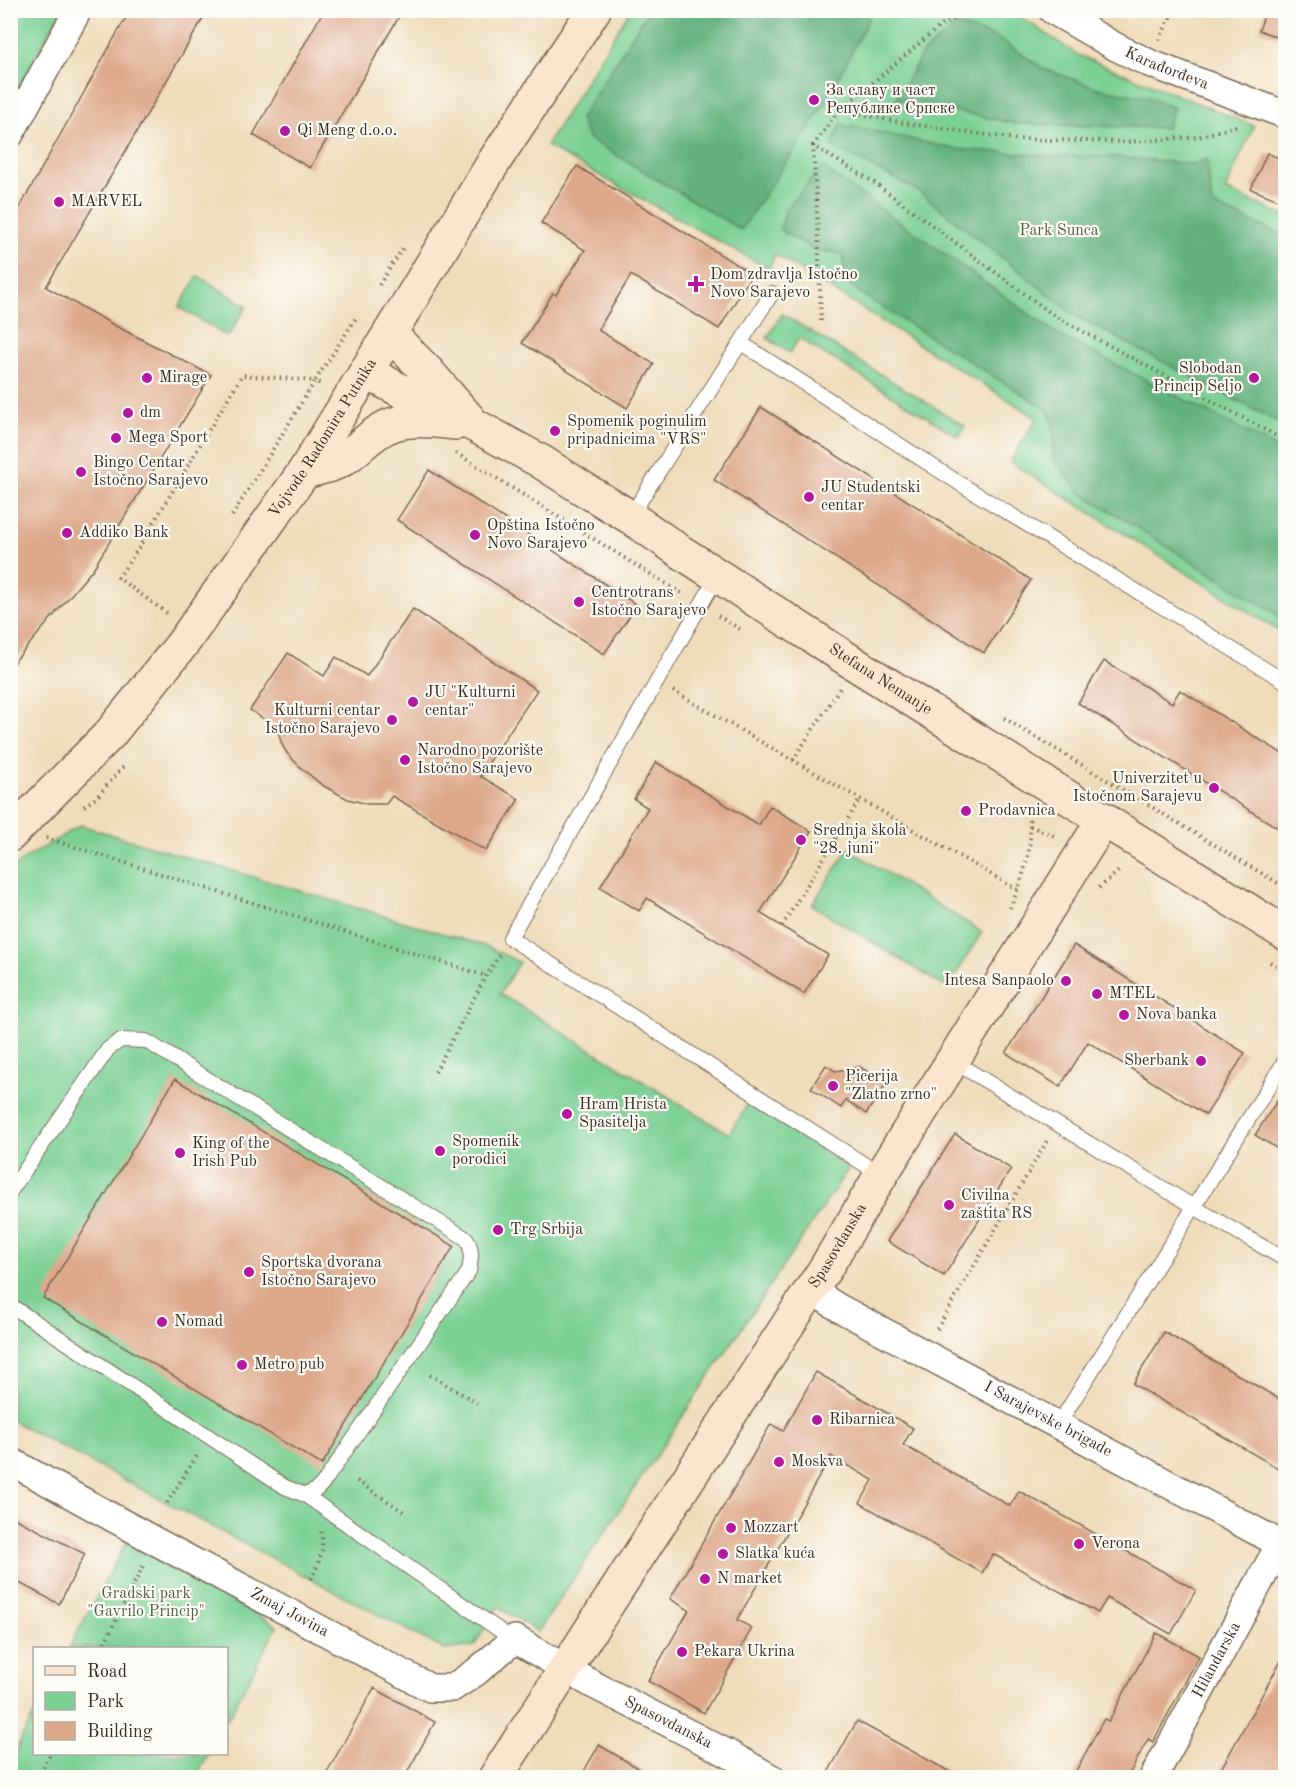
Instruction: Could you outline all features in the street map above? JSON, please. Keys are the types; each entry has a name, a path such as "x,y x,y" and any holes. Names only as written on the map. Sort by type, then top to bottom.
{"main road":[{"name":"Vojvode Radomira Putnika","path":"10,835 109,735 192,631 304,472 495,160 594,10"},
{"name":"Stefana Nemanje","path":"390,334 428,372 474,425"},
{"name":"Stefana Nemanje","path":"366,372 428,405 474,425 540,461 630,517 718,575 848,682 1104,819 1276,947"},
{"path":"304,472 335,465 380,430 395,423 425,420 474,425"},
{"name":"Spasovdanska","path":"495,1778 811,1290 1104,819"}],"street":[{"path":"10,134 78,10"},
{"name":"Karađorđeva","path":"1052,10 1149,63 1283,114"},
{"name":"I Sarajevske brigade","path":"811,1290 839,1308 1283,1546"},
{"name":"Zmaj Jovina","path":"10,1461 430,1688 452,1688 476,1672 515,1639"},
{"name":"Hilandarska","path":"1153,1778 1283,1546"},
{"path":"515,1639 565,1668"},
{"name":"Spasovdanska","path":"565,1668 771,1778"}],"lane":[{"path":"630,517 772,293"},
{"path":"741,343 962,485 1286,682"},
{"path":"718,575 510,938 881,1175"},
{"path":"10,1192 108,1048 121,1040 146,1041 467,1239 472,1256 469,1271 324,1482 316,1490 305,1495"},
{"path":"1058,1425 1286,1059"},
{"path":"953,1061 1286,1260"},
{"path":"10,1305 285,1487 305,1495 515,1639"}],"path":[{"path":"820,321 813,146 839,110 939,27 969,10"},
{"path":"1165,27 1174,10"},
{"path":"839,110 904,123 1015,139 1123,142 1198,137 1283,114"},
{"path":"813,146 872,181 1056,317 1286,441"},
{"path":"232,517 356,318"},
{"path":"192,631 118,578 138,549 242,375 315,381"},
{"path":"451,449 740,629"},
{"path":"657,682 1018,890 1029,845 1030,826 1027,810 1020,801"},
{"path":"793,760 848,682"},
{"path":"77,811 96,798 131,759"},
{"path":"782,926 860,799"},
{"path":"1030,826 1130,873"},
{"path":"49,830 40,836 486,976 435,1072"},
{"path":"1094,891 1121,869"},
{"path":"1276,947 1286,972"},
{"path":"927,1325 937,1330 1057,1124"},
{"path":"430,1375 477,1403"},
{"path":"166,1503 201,1449"},
{"path":"357,1481 404,1512"},
{"path":"102,1647 155,1541"},
{"path":"38,1778 50,1755"}],"green space":[{"name":"Park Sunca","path":"630,10 1012,11 1078,55 1254,126 1225,190 1285,216 1285,635 1010,462 1037,418 775,254 769,269 546,146"},
{"path":"854,10 869,18 825,104 741,230 588,138 580,119 648,11"},
{"path":"10,11 61,11 11,103"},
{"path":"956,25 996,37 1044,69 1101,89 1151,98 1174,108 1167,128 1017,124 896,99 923,53"},
{"path":"841,124 955,149 1052,156 1118,157 1193,164 1207,159 1212,205 1285,236 1285,426 1076,316 918,191 832,146"},
{"path":"822,167 1059,335 1285,452 1285,620 1080,492 1053,460 1054,431 1048,410 866,297 847,282 842,254 815,250 780,230 786,209"},
{"path":"198,276 247,306 228,337 179,307"},
{"path":"782,314 965,426 959,437 799,338 790,353 767,338"},
{"path":"80,825 488,947 519,962 500,994 729,1134 749,1102 849,1168 538,1632 498,1607 474,1646 445,1650 11,1420 10,870"},
{"path":"848,849 982,932 947,988 812,905"},
{"name":"Gradski park \"Gavrilo Princip\"","path":"127,1541 277,1626 228,1719 228,1647 70,1647"},
{"path":"33,1716 33,1755 208,1755 196,1777 11,1777 11,1760"}],"building":[{"name":"Bingo Centar Istočno Sarajevo","path":"130,10 208,10 46,287 211,375 93,569 10,667 10,225"},
{"path":"324,10 403,10 310,168 253,135"},
{"path":"1266,10 1286,10 1286,41 1259,30"},
{"path":"1267,153 1286,161 1286,203 1251,189"},
{"name":"Dom zdravlja Istočno Novo Sarajevo","path":"577,166 752,274 719,329 631,275 598,330 654,364 627,408 522,343 553,293 556,295 585,250 541,223"},
{"path":"761,407 1031,580 984,653 714,480"},
{"path":"429,470 637,605 604,654 397,520"},
{"name":"Kulturni centar Istočno Sarajevo","path":"413,609 537,690 480,776 519,799 486,851 392,796 386,804 367,804 348,799 322,785 287,753 277,728 250,710 288,653 324,676 336,657 367,676"},
{"path":"1104,661 1172,703 1180,690 1286,756 1286,833 1078,703"},
{"path":"656,762 759,825 770,806 811,831 760,913 828,955 804,994 647,898 639,911 600,887 648,808 634,799"},
{"name":"MTEL","path":"1074,945 1245,1053 1206,1115 1088,1042 1060,1087 1006,1053"},
{"path":"826,1065 835,1071 860,1067 886,1084 866,1114 846,1100 841,1108 811,1088"},
{"name":"Sportska dvorana Istočno Sarajevo","path":"175,1079 454,1246 322,1465 43,1298"},
{"path":"1286,1087 1286,1154 1255,1135"},
{"name":"Civilna zaštita RS","path":"955,1134 1011,1169 944,1276 887,1241"},
{"path":"1164,1332 1286,1403 1286,1473 1133,1384"},
{"path":"816,1372 913,1428 903,1445 1010,1506 1019,1491 1196,1590 1171,1634 1107,1598 1098,1613 993,1554 982,1573 860,1503 873,1480 831,1456 737,1620 752,1628 704,1713 648,1681 689,1610 670,1599 771,1424 783,1431"},
{"path":"10,1516 85,1554 59,1604 10,1578"},
{"path":"1156,1633 1199,1656 1153,1742 1148,1739 1127,1778 1072,1778 1104,1719 1109,1721"},
{"path":"1286,1652 1286,1778 1216,1778"},
{"path":"374,1688 435,1722 404,1778 324,1778"},
{"path":"857,1721 961,1778 825,1778"},
{"path":"599,1745 655,1778 580,1778"}],"place":[{"name":"За славу и част Републике Српске","path":"814,100"},
{"name":"Qi Meng d.o.o.","path":"285,131"},
{"name":"MARVEL","path":"59,202"},
{"name":"Dom zdravlja Istočno Novo Sarajevo","path":"696,284"},
{"name":"Mirage","path":"147,378"},
{"name":"Slobodan Princip Seljo","path":"1254,378"},
{"name":"dm","path":"128,413"},
{"name":"Spomenik poginulim pripadnicima \"VRS\"","path":"555,431"},
{"name":"Mega Sport","path":"116,438"},
{"name":"Bingo Centar Istočno Sarajevo","path":"81,472"},
{"name":"JU Studentski centar","path":"809,497"},
{"name":"Addiko Bank","path":"67,533"},
{"name":"Opština Istočno Novo Sarajevo","path":"475,535"},
{"name":"Centrotrans Istočno Sarajevo","path":"579,602"},
{"name":"JU \"Kulturni centar\"","path":"413,702"},
{"name":"Kulturni centar Istočno Sarajevo","path":"392,720"},
{"name":"Narodno pozorište Istočno Sarajevo","path":"405,760"},
{"name":"Univerzitet u Istočnom Sarajevu","path":"1214,788"},
{"name":"Prodavnica","path":"966,811"},
{"name":"Srednja škola \"28. juni\"","path":"801,840"},
{"name":"Intesa Sanpaolo","path":"1066,981"},
{"name":"MTEL","path":"1097,994"},
{"name":"Nova banka","path":"1124,1015"},
{"name":"Sberbank","path":"1201,1061"},
{"name":"Picerija \"Zlatno zrno\"","path":"833,1086"},
{"name":"Hram Hrista Spasitelja","path":"567,1114"},
{"name":"Spomenik porodici","path":"440,1151"},
{"name":"King of the Irish Pub","path":"180,1153"},
{"name":"Civilna zaštita RS","path":"949,1205"},
{"name":"Trg Srbija","path":"498,1230"},
{"name":"Sportska dvorana Istočno Sarajevo","path":"249,1272"},
{"name":"Nomad","path":"162,1322"},
{"name":"Metro pub","path":"242,1365"},
{"name":"Ribarnica","path":"817,1420"},
{"name":"Moskva","path":"779,1462"},
{"name":"Mozzart","path":"731,1528"},
{"name":"Verona","path":"1079,1544"},
{"name":"Slatka kuća","path":"723,1554"},
{"name":"N market","path":"705,1579"},
{"name":"Pekara Ukrina","path":"682,1652"}]}
